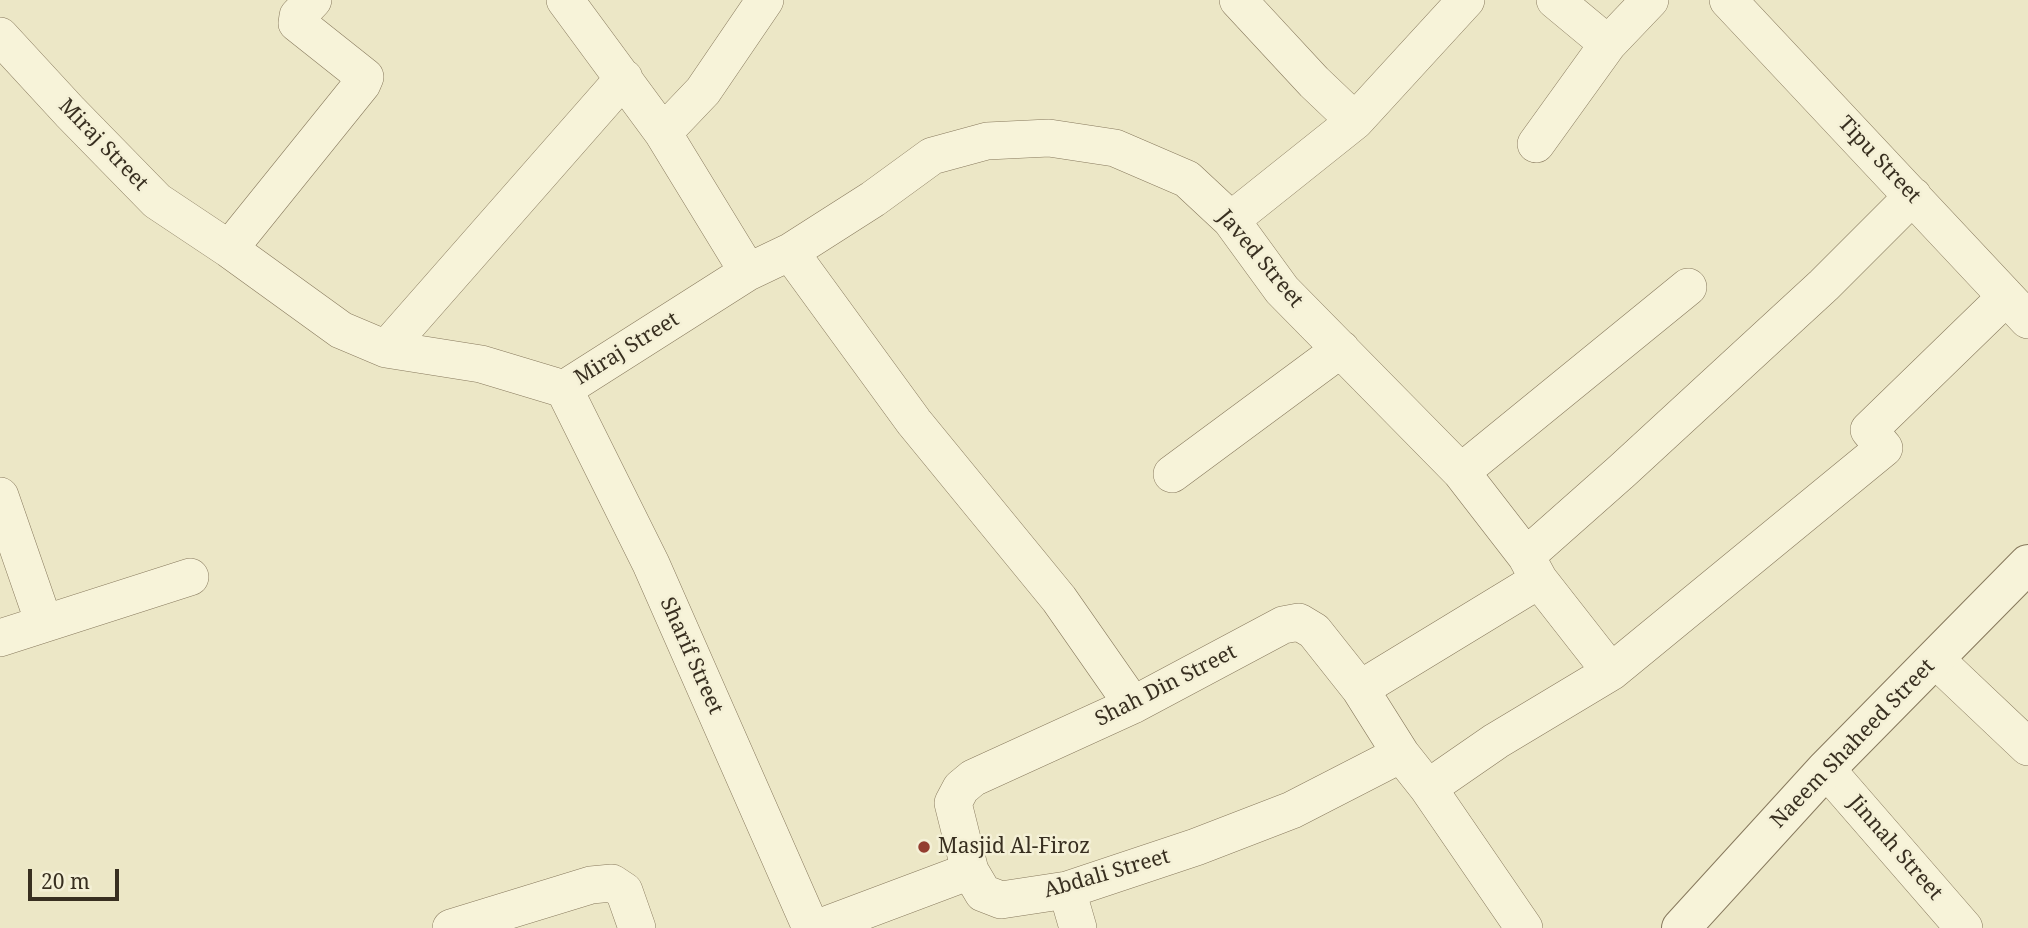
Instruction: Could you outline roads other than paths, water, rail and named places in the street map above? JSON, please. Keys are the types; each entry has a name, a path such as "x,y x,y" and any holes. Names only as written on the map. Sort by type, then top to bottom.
{"street":[{"path":"229,249 362,84 365,76 298,23 298,16 313,0"},
{"path":"565,0 663,133 748,272"},
{"path":"663,133 703,91 765,0"},
{"path":"1238,0 1314,82 1355,121"},
{"path":"1231,219 1355,121 1466,0"},
{"path":"1555,0 1608,44"},
{"path":"1536,144 1608,44 1650,0"},
{"name":"Tipu Street","path":"1728,0 2017,308"},
{"name":"Miraj Street","path":"0,36 69,112 157,201 341,330 386,349 481,364 564,388 748,272 790,252"},
{"path":"386,349 624,78"},
{"name":"Javed Street","path":"790,252 873,199 932,156 987,141 1049,138 1115,148 1187,179 1231,219 1282,290 1461,472 1611,672"},
{"path":"1360,689 1532,568 1622,471 1814,294 1913,196"},
{"path":"790,252 914,422 1059,600 1133,705"},
{"path":"1461,472 1688,287"},
{"path":"1428,788 1496,741 1611,672 1884,448 1869,430 2017,308"},
{"path":"1172,474 1341,349"},
{"name":"Sharif Street","path":"564,388 650,564 811,928"},
{"path":"0,496 44,623"},
{"name":"Naeem Shaheed Street","path":"1681,928 1826,769 2028,564"},
{"path":"0,638 190,577"},
{"name":"Shah Din Street","path":"970,871 953,803 961,788 973,778 1133,705 1283,625 1299,622 1314,631 1360,689 1401,754 1428,788 1524,928"},
{"path":"1935,659 2028,747"},
{"name":"Abdali Street","path":"970,871 983,893 1001,900 1067,890 1196,848 1292,810 1401,754"},
{"name":"Jinnah Street","path":"1826,769 1964,928"},
{"path":"818,928 970,871"},
{"path":"451,928 591,885 612,883 624,891 637,928"},
{"path":"1067,890 1078,928"}],"place":[{"name":"Masjid Al-Firoz","path":"924,847"}]}
